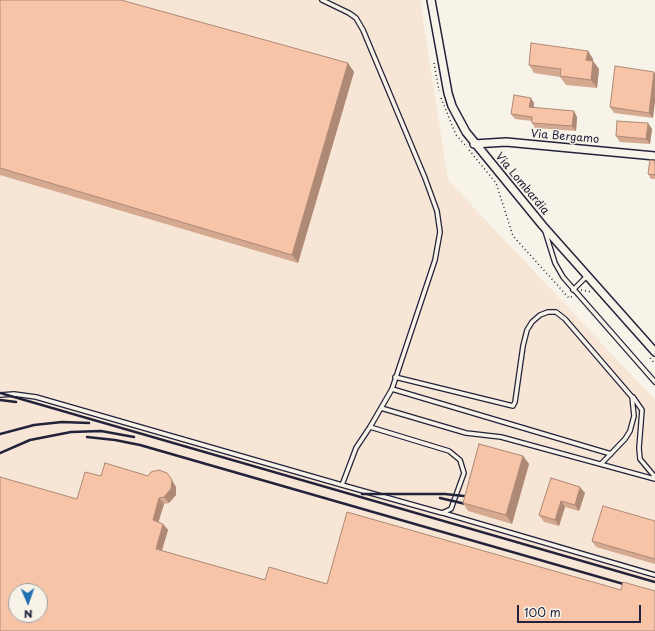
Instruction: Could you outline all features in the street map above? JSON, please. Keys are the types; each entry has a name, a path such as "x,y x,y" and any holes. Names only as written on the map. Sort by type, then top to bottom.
{"street":[{"name":"Via Lombardia","path":"431,0 449,99 458,119 474,144 543,226 655,352"},
{"name":"Via Bergamo","path":"474,144 512,142 655,156"}],"lane":[{"path":"322,0 349,13 356,18 364,30 422,170 438,215 440,236 436,255 392,389 356,448 342,485"},
{"path":"543,226 557,268 573,290 655,382"},
{"path":"573,290 587,276"},
{"path":"395,377 512,407 515,402 525,335 529,326 538,317 548,312 558,313 642,410 639,448 640,459 655,478"},
{"path":"392,389 611,454"},
{"path":"0,394 36,397 655,575"},
{"path":"601,464 625,439 632,426 634,412 632,397"},
{"path":"381,408 466,433 492,435 655,478"},
{"path":"370,427 446,450 460,460 464,473 453,506 442,513"}],"shaded area":[{"path":"0,0 420,0 448,180 655,400 655,631 0,631"}],"building":[{"path":"0,0 121,0 348,63 292,255 0,168"},
{"path":"531,43 588,51 586,60 593,61 591,80 560,76 561,69 529,65"},
{"path":"615,66 654,72 649,113 610,107"},
{"path":"514,95 531,98 529,107 574,111 572,126 532,123 532,117 511,114"},
{"path":"617,121 648,123 646,139 616,136"},
{"path":"650,160 655,161 655,175 648,174"},
{"path":"479,444 523,456 506,515 463,503"},
{"path":"105,463 148,476 151,472 159,470 167,473 172,480 171,489 164,497 159,498 153,520 163,524 156,549 265,580 269,567 327,584 347,512 621,590 623,582 655,591 655,631 0,631 0,477 77,499 85,472 101,476"},
{"path":"551,478 580,487 575,505 561,501 555,520 539,515"},
{"path":"603,506 655,521 655,559 592,541"}],"railway":[{"path":"0,393 655,582"},
{"path":"0,400 16,402"},
{"path":"0,434 34,425 62,422 89,423"},
{"path":"0,453 30,440 71,432 101,431 134,437"},
{"path":"87,437 115,440 140,445 655,593"},
{"path":"362,494 445,494 473,497"},
{"path":"440,498 470,505"}]}
